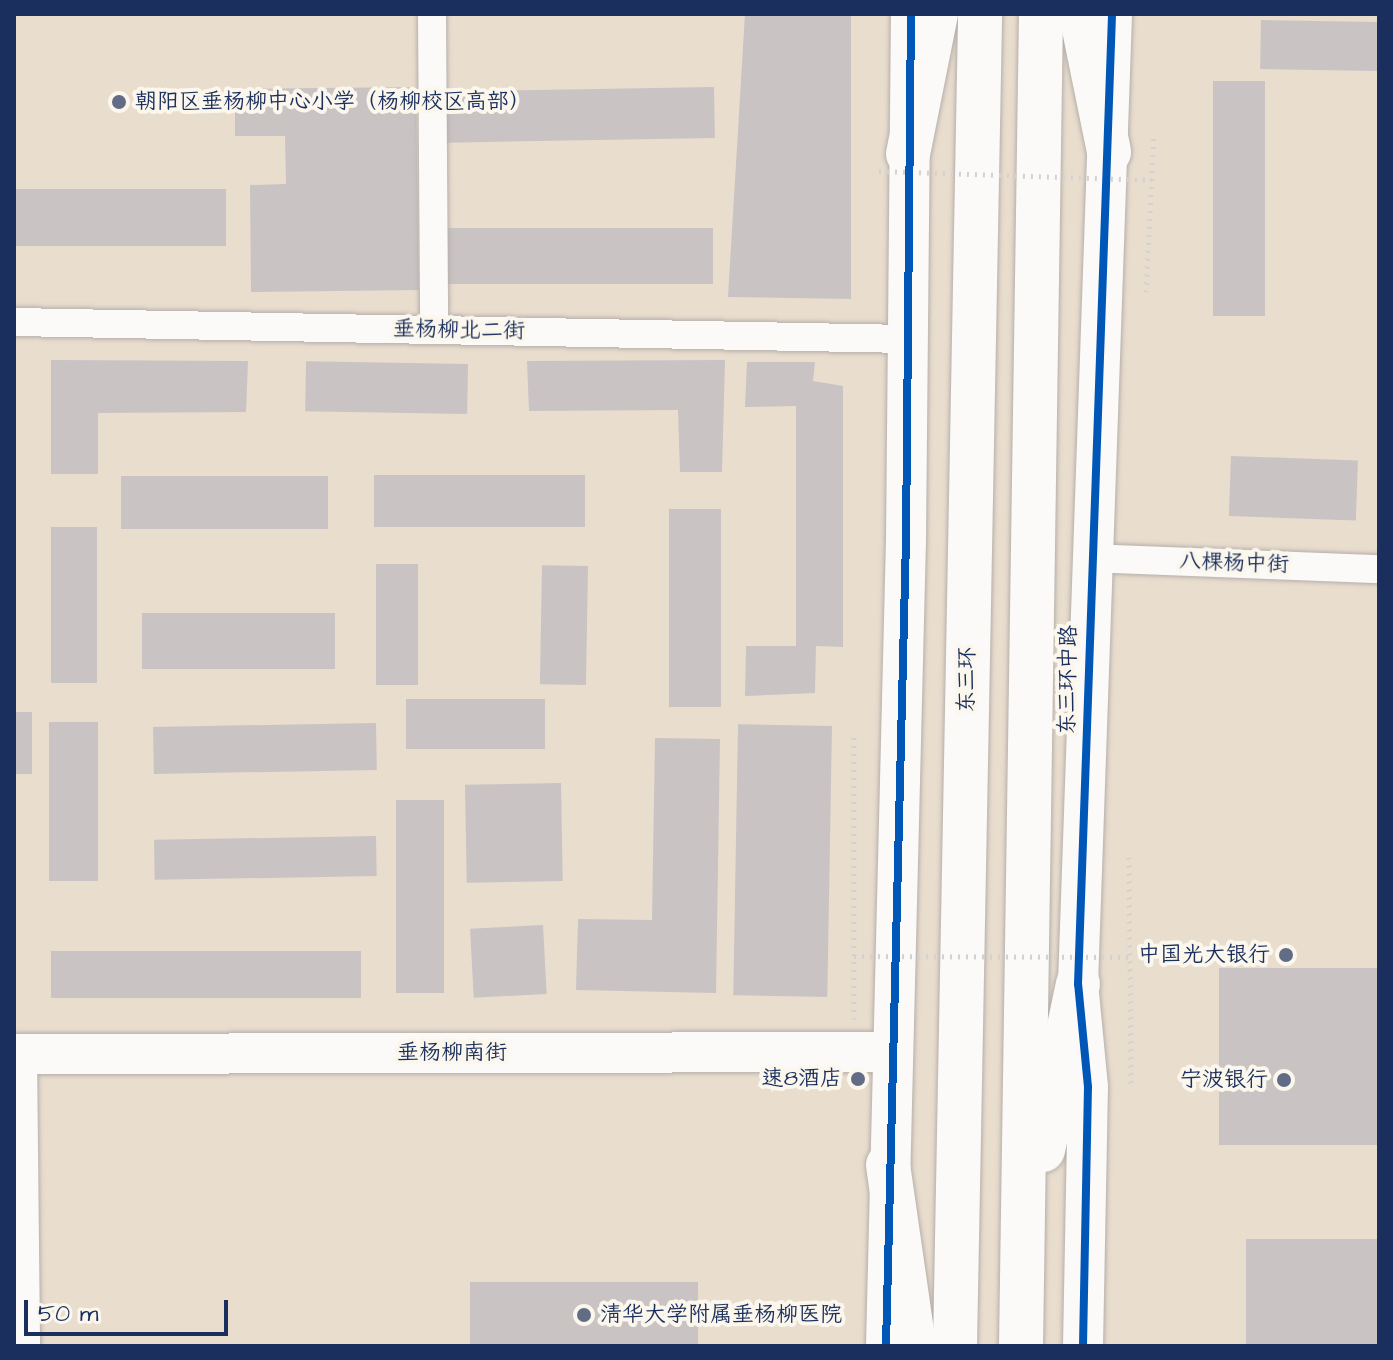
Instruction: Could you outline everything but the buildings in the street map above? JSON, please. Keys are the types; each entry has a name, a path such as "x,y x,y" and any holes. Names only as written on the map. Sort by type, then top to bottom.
{"highway":[{"path":"894,163 936,14"},
{"name":"东三环","path":"955,1346 980,14"},
{"path":"1021,1346 1041,14"},
{"path":"1081,14 1109,152"},
{"path":"1022,1246 1078,984"},
{"path":"888,1165 914,1346"}],"street":[{"path":"432,14 434,330"},
{"path":"886,1346 889,1052 906,540 905,339 894,163 911,14"},
{"name":"东三环中路","path":"1083,1346 1088,1087 1078,984 1089,558 1109,152 1112,14"},
{"name":"垂杨柳北二街","path":"14,322 905,339"},
{"name":"八棵杨中街","path":"1089,558 1379,569"},
{"name":"垂杨柳南街","path":"18,1054 889,1052"},
{"path":"18,1054 26,1346"}],"path":[{"path":"1146,292 1154,136"},
{"path":"894,163 1152,180"},
{"path":"854,736 854,1022"},
{"path":"1129,857 1131,1086"},
{"path":"854,956 1130,957"}],"cycle path":[{"path":"886,1346 906,540 911,14"},
{"path":"1083,1346 1088,1087 1078,984 1112,14"}],"place":[{"name":"朝阳区垂杨柳中心小学（杨柳校区高部）","path":"119,102"},
{"name":"中国光大银行","path":"1286,955"},
{"name":"速8酒店","path":"858,1079"},
{"name":"宁波银行","path":"1284,1080"},
{"name":"清华大学附属垂杨柳医院","path":"584,1315"}]}
